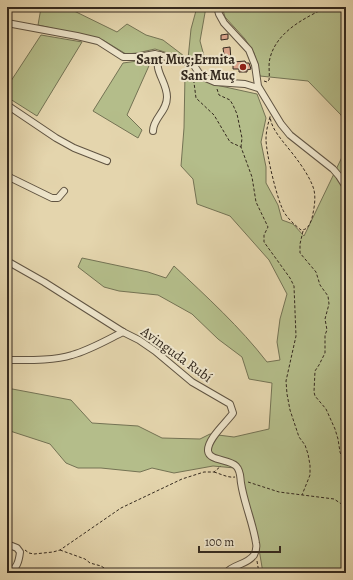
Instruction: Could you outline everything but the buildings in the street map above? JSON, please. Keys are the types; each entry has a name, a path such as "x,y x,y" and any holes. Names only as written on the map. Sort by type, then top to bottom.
{"street":[{"path":"217,7 224,23 249,50 255,65 258,88 285,129 333,169 346,187"},
{"path":"7,23 77,36 98,42 124,57 160,54 193,64 201,76 216,82 245,84 258,88"},
{"path":"153,131 154,124 165,108 166,102 166,89 157,68 157,62 160,54"},
{"path":"7,105 74,148 107,161"},
{"path":"7,176 52,198 58,198 64,192"},
{"name":"Avinguda Rubí","path":"8,261 155,351 192,382 230,404 233,413 210,441 208,448 210,455 226,460 237,466 240,470 247,508 256,542 255,552"},
{"path":"7,360 64,357 74,355 124,332"},
{"path":"7,544 17,548 20,552 14,570 8,573"},
{"path":"226,573 228,570 250,559 255,552"}],"path":[{"path":"257,80 266,82 269,80 270,58 278,42 286,32 312,14 327,7"},
{"path":"193,64 196,98 214,115 230,142 241,147"},
{"path":"216,82 219,95 230,100 237,114 242,138 241,147 252,177 256,202 268,227 264,235 264,242 290,278 294,286 296,336 286,381 290,410 299,437 305,445 310,465 310,475 302,495"},
{"path":"271,108 266,140 280,201 290,220 303,231"},
{"path":"270,117 274,129 306,174 314,190 314,207 311,221 308,227 303,231"},
{"path":"303,231 304,233 300,253 316,272 320,285 328,296 329,304 325,319 328,330 325,335 325,353 320,365 315,371 314,392 326,409 335,429 340,452 346,469"},
{"path":"214,472 218,470 226,460"},
{"path":"17,548 34,554 60,550 121,508 182,479 204,472 223,474 230,478 235,477 272,491 287,494 334,498 346,507"},
{"path":"60,550 84,559 90,563 101,566 112,573"},
{"path":"255,552 259,573"}],"green space":[{"path":"39,7 66,7 117,32 127,24 146,35 163,40 188,59 191,29 197,7 206,7 200,41 204,56 203,64 155,49 126,54 103,40 38,25 41,8"},
{"path":"222,7 346,7 346,127 341,115 308,81 260,76 254,53 245,39 225,17"},
{"path":"41,35 82,42 37,116 7,97 7,87"},
{"path":"152,59 127,115 142,130 138,138 93,111 123,63"},
{"path":"185,74 216,85 257,94 266,118 261,142 266,167 266,183 278,205 282,220 293,224 304,236 343,155 346,159 346,573 263,573 259,549 235,468 213,466 174,473 152,468 140,472 101,468 78,468 66,463 50,444 7,430 7,388 71,400 92,423 138,426 162,438 200,439 210,434 234,437 269,429 272,383 249,379 242,357 218,339 192,314 158,295 119,291 104,287 78,267 82,258 148,272 166,278 174,266 234,324 267,362 280,360 277,342 280,319 287,294 269,260 230,216 197,204 193,179 181,166 184,128"}],"place":[{"name":"Sant Muç;Ermita Sant Muç","path":"243,67"}]}
